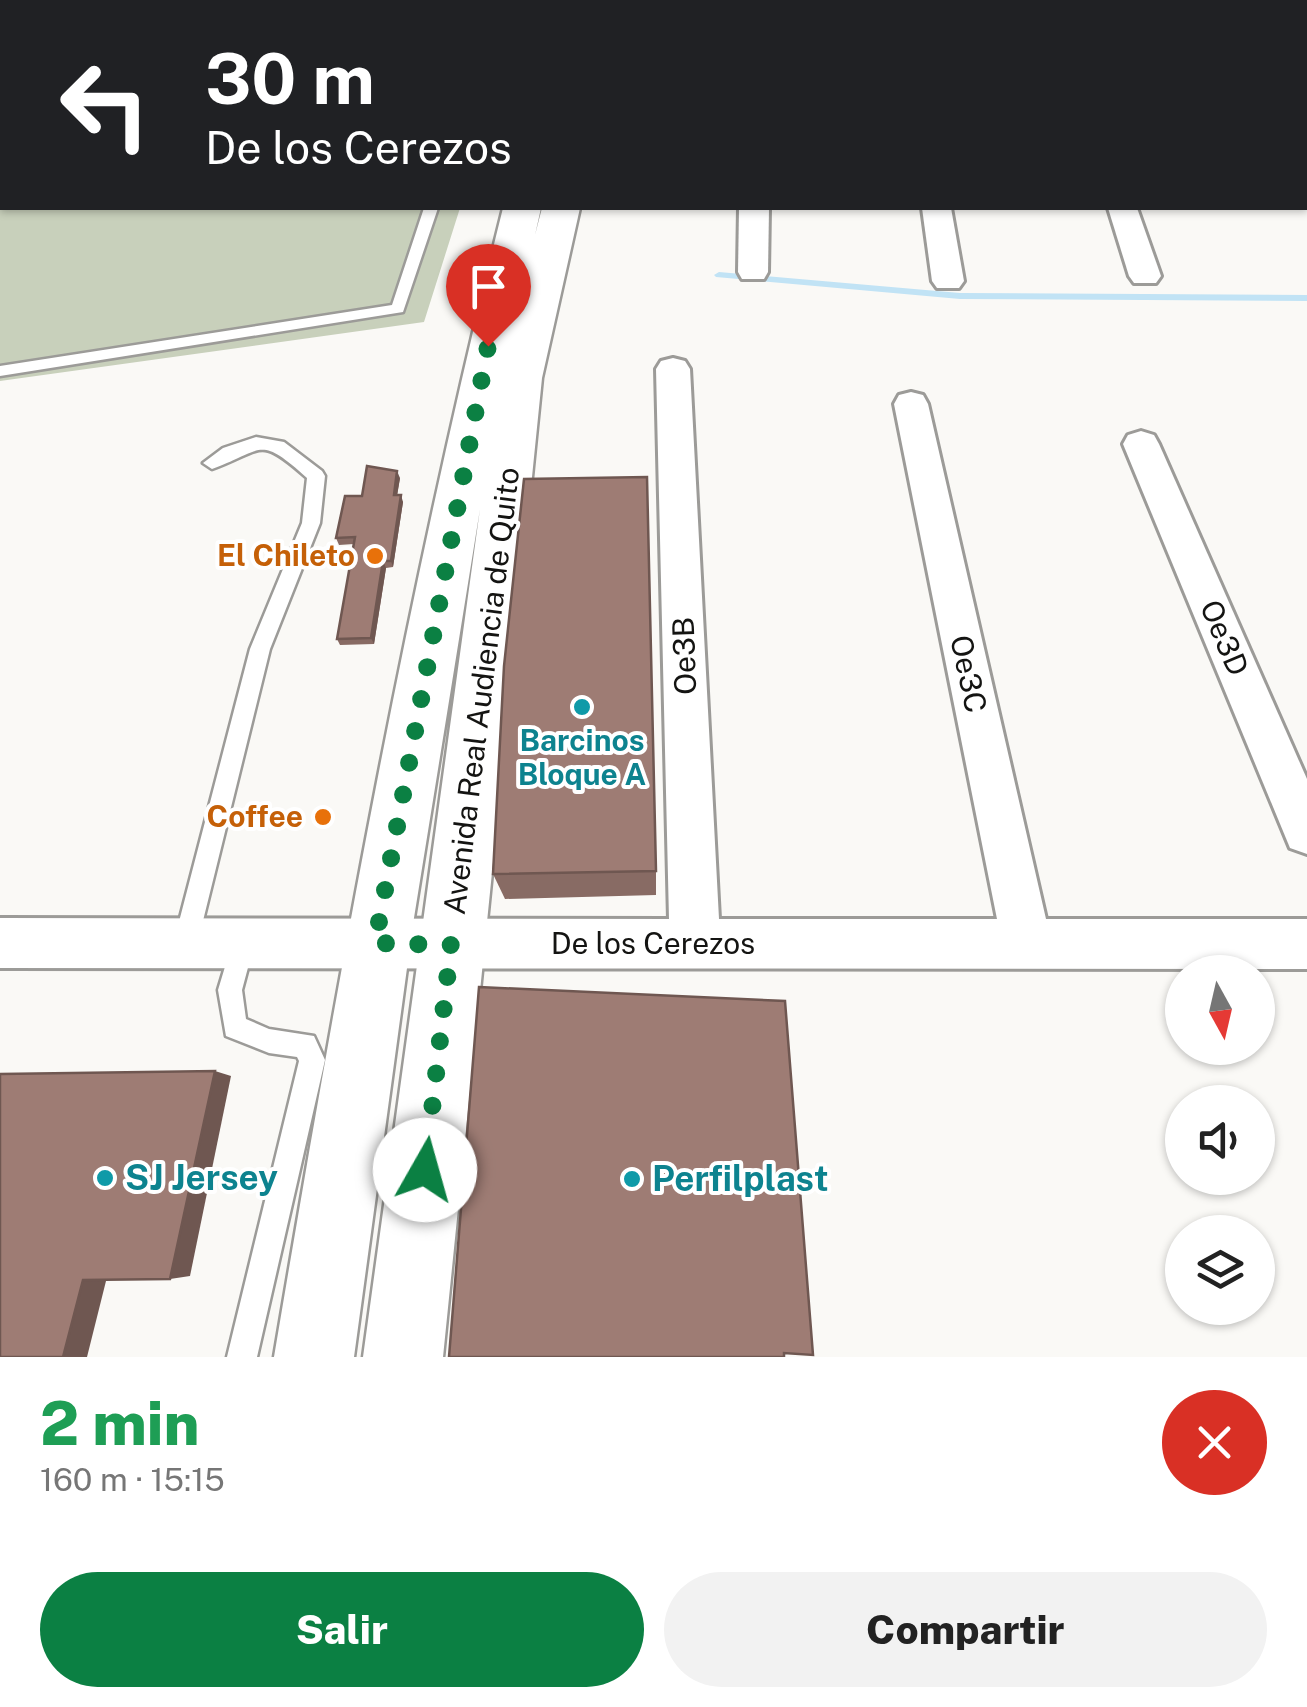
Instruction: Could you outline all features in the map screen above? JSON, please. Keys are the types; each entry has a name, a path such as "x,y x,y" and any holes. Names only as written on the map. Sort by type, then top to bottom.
{"main road":[{"name":"Avenida Real Audiencia de Quito","path":"314,1357 375,943 480,381 522,210"},
{"name":"Avenida Real Audiencia de Quito","path":"403,1357 520,378 561,210"}],"street":[{"path":"752,272 754,210"},
{"path":"936,210 948,281"},
{"path":"1123,210 1145,276"},
{"name":"Oe3B","path":"673,369 695,943"},
{"name":"Oe3C","path":"911,404 1027,944"},
{"name":"Oe3D","path":"1141,444 1307,832"},
{"name":"De los Cerezos","path":"0,944 1307,944"}],"lane":[{"path":"0,371 398,309 430,210"},
{"path":"185,943 260,649 312,523 316,476 282,446 244,442 212,463"},
{"path":"242,1357 312,1060 305,1045 269,1041 235,1027 230,990 243,943"}],"green space":[{"path":"0,210 459,210 424,322 0,381"}],"building":[{"path":"367,466 397,471 394,495 401,495 391,561 383,561 371,638 337,639 355,537 336,538 345,496 362,496"},
{"name":"Barcinos Bloque A","path":"647,477 656,871 493,874 504,666 524,479"},
{"name":"Perfilplast","path":"479,987 785,1001 813,1355 449,1357"},
{"name":"SJ Jersey","path":"215,1071 170,1279 83,1280 63,1357 0,1357 0,1074"}],"waterway":[{"path":"719,275 960,296 1307,298"}],"place":[{"name":"El Chileto","path":"375,556"},
{"name":"Barcinos Bloque A","path":"582,707"},
{"name":"Coffee","path":"323,817"},
{"name":"SJ Jersey","path":"105,1178"},
{"name":"Perfilplast","path":"632,1179"}],"route":[{"path":"425,1170 451,945 375,943 488,346"}]}
